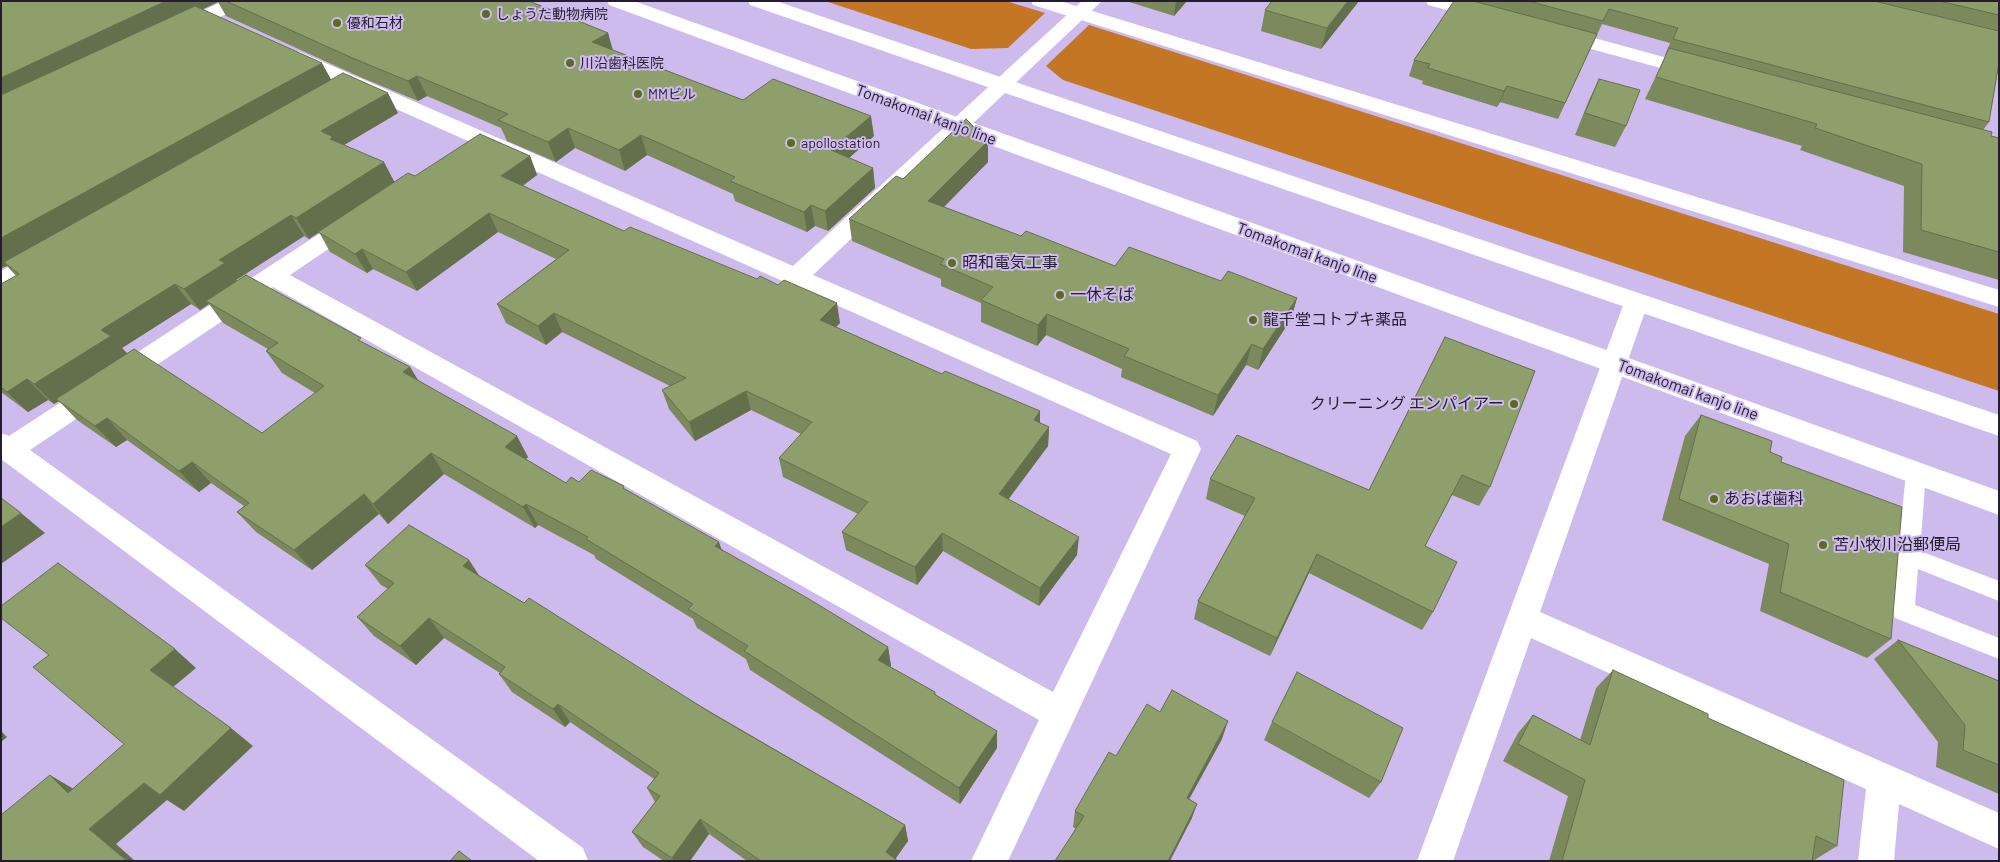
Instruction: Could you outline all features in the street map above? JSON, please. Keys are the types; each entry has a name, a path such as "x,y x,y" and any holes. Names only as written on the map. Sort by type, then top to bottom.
{"street":[{"path":"162,38 238,1"},
{"name":"Tomakomai kanjo line","path":"616,1 1999,503"},
{"path":"757,1 1999,426"},
{"path":"1040,1 1086,7 1999,299"},
{"path":"1435,1 1502,19"},
{"path":"796,277 1086,7"},
{"path":"207,16 233,28"},
{"path":"1540,30 1712,76"},
{"path":"275,47 352,83 482,138 1187,449 989,861"},
{"path":"326,97 352,83"},
{"path":"457,154 482,138"},
{"path":"377,207 5,447 570,861"},
{"path":"1,282 70,243"},
{"path":"272,276 1059,713"},
{"path":"1435,861 1636,303"},
{"path":"1523,619 1999,831"},
{"path":"1876,861 1884,780"}],"lane":[{"path":"1916,473 1903,611 1999,650"},
{"path":"1908,556 1999,591"}],"shaded area":[{"path":"825,1 1006,1 1045,13 1008,48 971,49"},
{"path":"1089,25 1999,314 1999,391 1063,80 1046,66"}],"building":[{"path":"1,1 166,1 1,78"},
{"path":"226,1 529,1 608,33 592,42 743,100 773,79 871,116 831,150 873,168 825,211 811,205 804,212 730,181 735,177 641,135 619,150 568,128 548,142 498,120 508,114 417,76 408,81"},
{"path":"1272,1 1348,1 1327,28 1265,10"},
{"path":"1454,1 1473,1 1597,34 1565,103 1507,86 1504,91 1428,68 1430,64 1414,60"},
{"path":"1528,1 1874,1 1999,31 1999,62 1989,122 1673,39 1678,28 1609,9 1603,21"},
{"path":"1939,1 1999,1 1999,15"},
{"path":"195,6 322,63 1,238 1,95"},
{"path":"1669,48 1992,132 1991,136 1999,138 1999,252 1921,230 1922,164 1815,128 1817,124 1656,77"},
{"path":"343,73 388,93 321,131 333,137 330,139 384,162 296,218 291,215 219,260 225,263 184,289 175,284 101,330 111,336 34,384 27,379 7,392 1,387 1,284 19,274 4,262"},
{"path":"1599,79 1640,90 1626,126 1585,113"},
{"path":"966,119 988,141 928,201 1021,236 1026,231 1115,266 1129,247 1221,281 1228,271 1297,298 1263,349 1252,344 1218,395 1124,356 1129,349 1047,314 1038,325 981,300 993,287 940,264 944,259 849,219 896,176 903,179"},
{"path":"480,134 530,156 501,176 624,231 630,227 757,279 760,276 778,285 784,280 837,303 820,320 942,374 945,371 1040,411 1034,420 1049,427 999,494 1079,537 1040,588 942,533 915,567 842,532 868,502 779,458 812,422 746,391 689,422 662,390 686,378 554,313 538,326 497,304 569,250 489,213 406,272 362,249 355,254 318,232 408,173 415,176"},
{"path":"246,275 361,338 358,340 410,367 403,372 517,436 505,447 566,483 571,477 579,482 591,470 624,486 623,488 719,542 715,546 804,596 888,647 878,660 935,692 934,694 997,731 959,788 744,651 748,646 688,609 693,604 586,539 588,537 526,504 523,507 431,453 373,504 364,494 294,550 237,512 249,503 192,462 179,471 107,418 95,426 56,399 134,349 262,433 324,386 266,351 278,343 206,301"},
{"path":"1445,337 1535,371 1490,487 1462,475 1425,546 1457,562 1433,612 1317,554 1277,638 1198,601 1255,498 1210,479 1237,435 1369,490"},
{"path":"1701,415 1772,441 1770,452 1782,457 1781,462 1902,507 1891,639 1780,592 1789,544 1679,499"},
{"path":"1,498 21,513 1,527"},
{"path":"409,525 469,560 463,566 524,603 529,598 711,713 905,825 886,852 898,861 761,861 700,819 672,858 632,832 660,796 647,788 659,773 558,704 553,709 499,674 505,667 429,618 400,646 357,617 394,583 365,565"},
{"path":"58,563 175,649 150,670 231,728 160,795 144,783 89,829 127,861 1,861 1,815 50,775 68,793 124,744 33,667 49,655 1,618 1,606"},
{"path":"1898,640 1999,681 1999,765 1963,750 1965,725"},
{"path":"1613,670 1708,714 1708,718 1844,780 1837,846 1816,836 1812,861 1562,861 1585,780 1518,744 1533,715 1590,745"},
{"path":"1297,672 1403,728 1381,782 1272,722"},
{"path":"1172,690 1228,721 1187,798 1197,804 1168,861 1055,861 1084,816 1075,811 1109,752 1116,756 1147,704 1160,712"},
{"path":"459,851 472,861 450,861"}],"place":[{"name":"しょうた動物病院","path":"486,14"},
{"name":"優和石材","path":"337,23"},
{"name":"川沿歯科医院","path":"570,63"},
{"name":"MMビル","path":"638,94"},
{"name":"apollostation","path":"791,143"},
{"name":"昭和電気工事","path":"952,263"},
{"name":"一休そば","path":"1060,295"},
{"name":"龍千堂コトブキ薬品","path":"1253,320"},
{"name":"クリーニング エンパイアー","path":"1514,404"},
{"name":"あおば歯科","path":"1714,499"},
{"name":"苫小牧川沿郵便局","path":"1823,545"}]}
